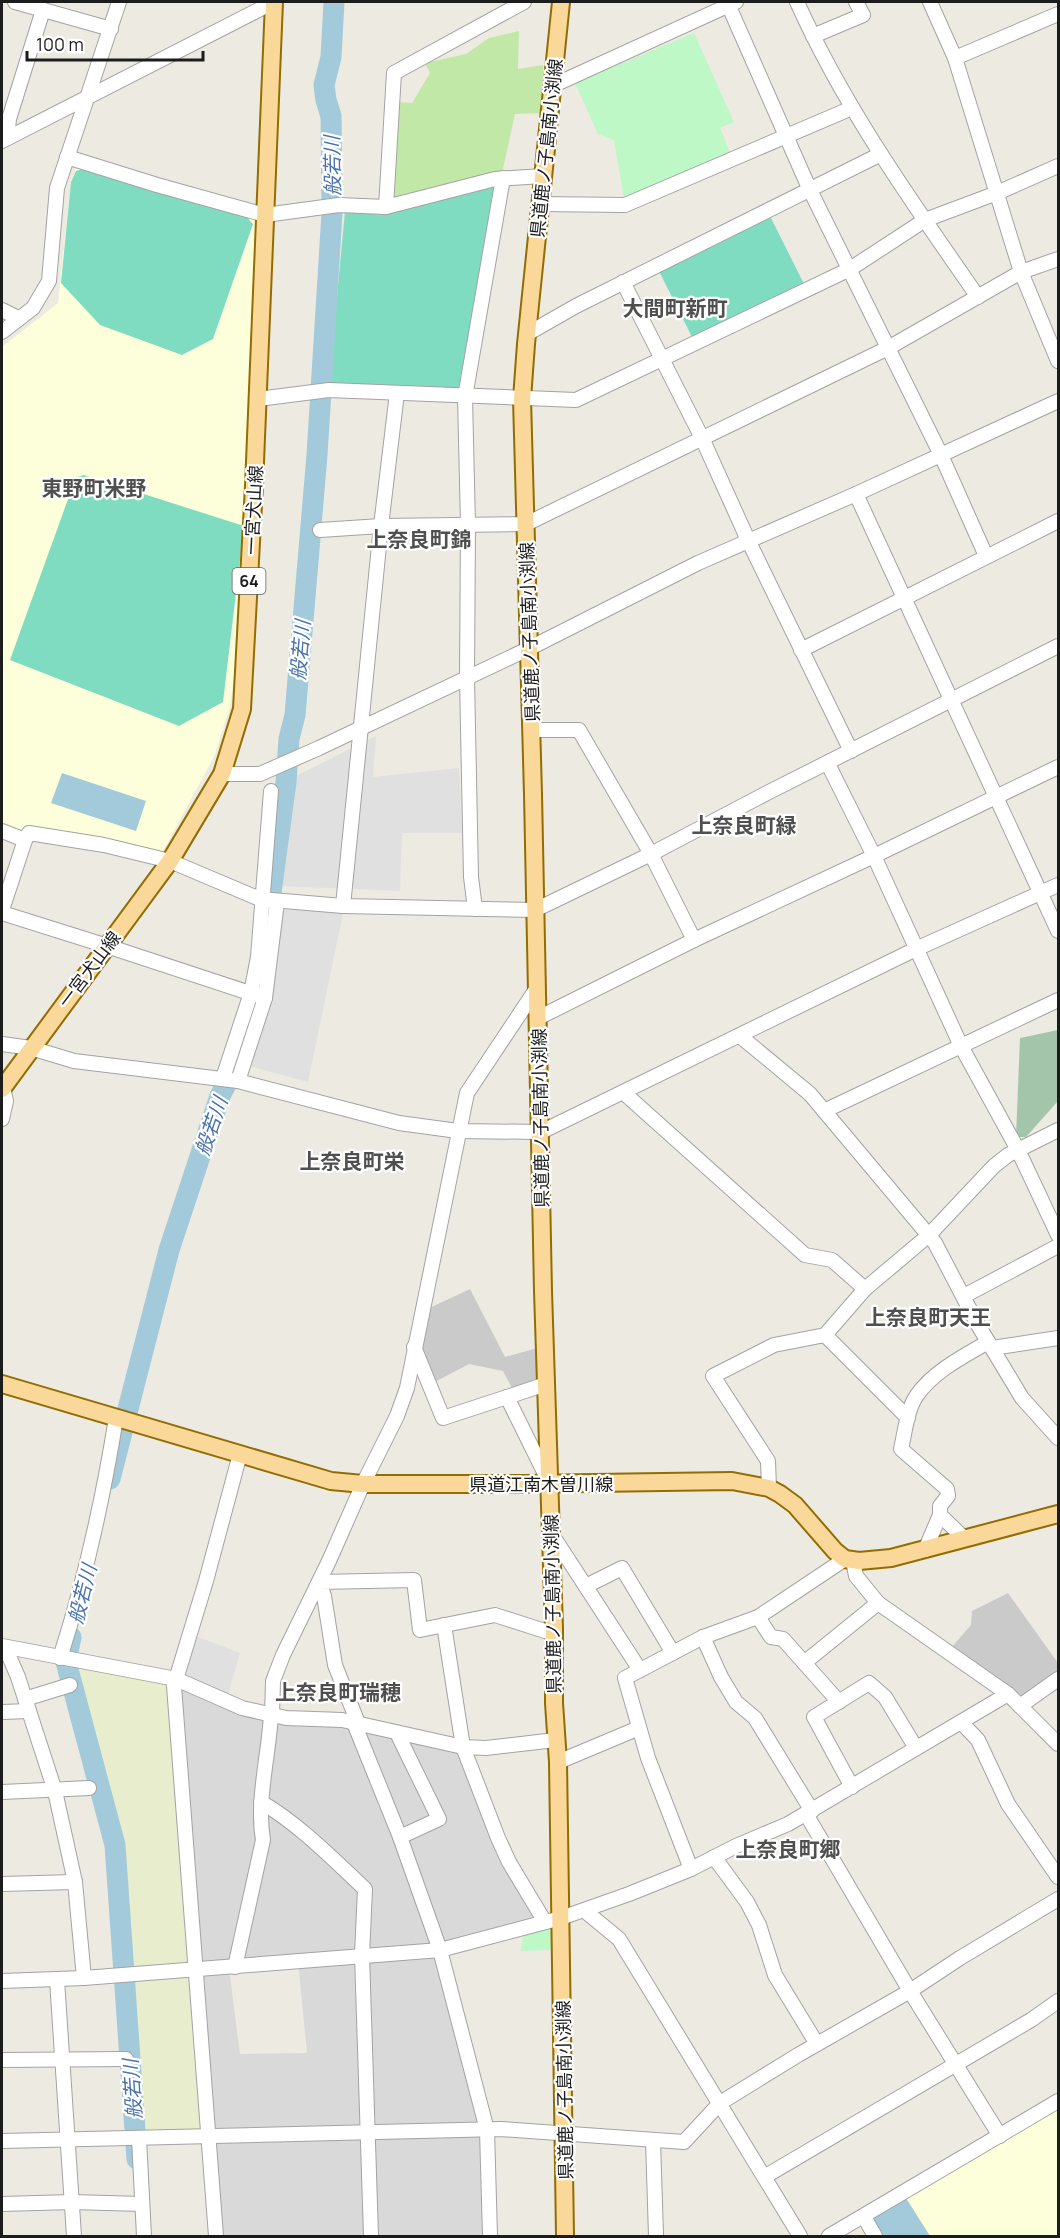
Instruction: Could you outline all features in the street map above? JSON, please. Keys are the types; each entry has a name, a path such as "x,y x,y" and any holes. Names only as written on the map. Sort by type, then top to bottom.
{"main road":[{"name":"一宮犬山線","path":"2,1088 170,861 222,774 242,710 258,399 274,2"},
{"name":"県道鹿ノ子島南小渕線","path":"561,2 522,399 532,730 543,1291 554,1634 555,1740 558,1762 553,1920 565,2134 566,2236"},
{"name":"県道江南木曽川線","path":"2,1384 331,1481 363,1484 549,1484 732,1481 769,1488 795,1505 835,1551 849,1560"},
{"path":"849,1560 878,1560 925,1550 1059,1514"}],"street":[{"path":"15,2 111,29"},
{"path":"2,332 33,308 49,281 57,188 120,2"},
{"path":"4,140 274,2"},
{"path":"386,207 394,73 524,2"},
{"path":"797,2 852,108 978,297"},
{"path":"813,36 863,15 856,2"},
{"path":"930,2 955,58 1021,272 1059,361"},
{"path":"552,86 731,3 809,188 941,455 986,556"},
{"path":"4,140 43,10"},
{"path":"955,58 1059,14"},
{"path":"540,204 625,205 852,108"},
{"path":"527,334 623,282 881,154"},
{"path":"67,157 266,215 324,206 386,207 503,178 543,176"},
{"path":"258,399 323,390 576,400 850,269 925,220 997,193 1059,166"},
{"path":"475,909 471,878 466,678 468,525 465,397 503,178"},
{"path":"320,530 381,526 526,524 888,348 1021,272 1059,259"},
{"path":"623,282 702,438 748,540 851,751"},
{"path":"2,310 18,318"},
{"path":"343,906 381,526 397,393"},
{"path":"222,774 260,774 530,648 698,563 1059,402"},
{"path":"856,494 950,701 1059,931"},
{"path":"801,650 1059,521"},
{"path":"265,998 2,911 29,833 104,845 170,861 270,901 343,906 535,910 651,854 1059,646"},
{"path":"532,730 579,730 651,854 694,940"},
{"path":"828,764 874,856 960,1046 1018,1150 1059,1235"},
{"path":"538,1018 694,940 1059,767"},
{"path":"238,1081 265,998 270,901 271,791"},
{"path":"2,831 25,840"},
{"path":"2,1044 31,1048 74,1061 223,1078 385,1120 458,1131 541,1132 916,949 1059,885"},
{"path":"223,1078 251,993 270,901"},
{"path":"235,1967 263,1840 260,1820 261,1802 269,1748 273,1681 283,1654 350,1519 363,1484 397,1416 408,1388 414,1347 466,1093 537,988"},
{"path":"824,1111 1059,1000"},
{"path":"740,1036 810,1094 929,1235 1022,1398 1059,1438"},
{"path":"2,1088 6,1101 2,1119"},
{"path":"624,1093 805,1255 832,1260 865,1289"},
{"path":"769,1488 768,1461 713,1376 774,1345 825,1335 865,1289 929,1235 994,1166 1018,1150 1059,1130"},
{"path":"964,1296 1059,1246"},
{"path":"825,1335 908,1418"},
{"path":"925,1550 940,1515 940,1506 948,1496 947,1489 902,1449 908,1418 917,1395 948,1365 990,1345 1059,1338"},
{"path":"414,1347 443,1418 546,1384"},
{"path":"507,1397 549,1484"},
{"path":"1046,1424 1059,1416"},
{"path":"60,1658 96,1524 116,1418"},
{"path":"216,2236 174,1686 206,1581 240,1454"},
{"path":"940,1515 965,1539"},
{"path":"551,1533 640,1670"},
{"path":"691,1869 648,1758 625,1678 703,1637 758,1617 849,1560 856,1576 878,1603 1008,1694 1059,1744"},
{"path":"586,1586 622,1568 673,1653"},
{"path":"319,1582 414,1580 420,1630 495,1615 554,1634"},
{"path":"319,1582 324,1596 335,1665 440,1950 487,2130 489,2236"},
{"path":"804,1663 878,1603"},
{"path":"758,1617 771,1637 783,1639 839,1702"},
{"path":"444,1625 463,1746 509,1862 553,1920"},
{"path":"703,1637 721,1677 736,1701 755,1718 909,1991 1000,2136"},
{"path":"3,1647 176,1679 242,1708 286,1718 356,1723 463,1746 486,1748 555,1740"},
{"path":"3,1647 27,1705 55,1791 75,1882 84,1978"},
{"path":"1020,1706 1059,1679"},
{"path":"852,1786 814,1717 869,1683 885,1698 916,1748"},
{"path":"2,1712 27,1705 70,1685"},
{"path":"2,1981 57,1980 440,1950 585,1911 691,1869 809,1813 1008,1694"},
{"path":"961,1722 978,1740 1008,1804 1059,1877"},
{"path":"558,1762 639,1728"},
{"path":"396,1733 439,1819 400,1837"},
{"path":"2,1792 89,1788"},
{"path":"261,1802 275,1810 318,1845 365,1889 362,1955 372,2236"},
{"path":"714,1857 747,1902 759,1925 775,1975 817,2044"},
{"path":"2,1884 75,1882"},
{"path":"2,2141 487,2130 684,2142 720,2103 1059,1899"},
{"path":"585,1911 619,1939 800,2236"},
{"path":"57,1980 74,2236"},
{"path":"764,2177 1031,2020 1059,2001"},
{"path":"2,2060 126,2059"},
{"path":"829,2236 1059,2101"},
{"path":"139,2138 144,2236"},
{"path":"653,2140 656,2236"},
{"path":"2,2204 72,2202 142,2204"},
{"path":"864,2217 875,2236"}],"shaded area":[{"path":"81,167 261,220 239,637 230,707 214,757 162,853 23,835 2,828 2,347 58,303 71,181 76,169"},
{"path":"376,736 373,777 459,768 462,833 402,833 400,891 281,886 294,777"},
{"path":"278,909 343,913 308,1082 246,1065"},
{"path":"1058,1030 1058,1101 1026,1137 1016,1137 1020,1038"},
{"path":"470,1289 505,1357 541,1347 542,1383 514,1392 503,1371 469,1364 429,1385 414,1347 423,1311"},
{"path":"1008,1593 1058,1663 1058,1676 1022,1704 951,1648 971,1625 972,1611"},
{"path":"193,1635 240,1653 228,1694 184,1676 181,1669"},
{"path":"74,1660 176,1679 208,2136 139,2138 115,1845"},
{"path":"176,1679 242,1708 358,1723 463,1747 493,1837 545,1922 440,1950 487,2130 490,2236 215,2236","holes":["298,1961 307,2053 240,2054 229,1968"]},
{"path":"1058,2107 1058,2236 876,2236 864,2217"}],"green space":[{"path":"519,31 518,69 543,65 543,113 515,114 502,173 392,199 397,102 412,103 430,73 425,63 466,54 489,38"},
{"path":"694,33 734,122 720,128 732,157 624,199 614,140 598,134 575,83"},
{"path":"82,169 244,214 253,224 213,339 182,355 100,325 61,283 71,182 76,171"},
{"path":"495,184 459,390 329,383 345,211 382,215"},
{"path":"769,214 804,284 693,339 658,269"},
{"path":"84,475 244,526 223,702 179,726 10,660 76,477"},
{"path":"554,1927 554,1950 521,1951 523,1935"}],"water":[{"path":"62,773 146,801 136,831 51,803"},
{"path":"906,2198 930,2236 883,2236 872,2219"}],"waterway":[{"name":"般若川","path":"265,937 286,782 289,739 295,715 317,455 332,213 331,116 324,85 331,57 334,2"},
{"name":"般若川","path":"110,1479 169,1250 220,1096 235,1067 253,1008 256,989"},
{"name":"般若川","path":"71,1637 66,1662 115,1845 137,2159"}],"district":[{"name":"大間町新町","path":"675,308"},
{"name":"東野町米野","path":"94,488"},
{"name":"上奈良町錦","path":"419,539"},
{"name":"上奈良町緑","path":"744,825"},
{"name":"上奈良町栄","path":"352,1161"},
{"name":"上奈良町天王","path":"928,1317"},
{"name":"上奈良町瑞穂","path":"338,1692"},
{"name":"上奈良町郷","path":"788,1849"}]}
